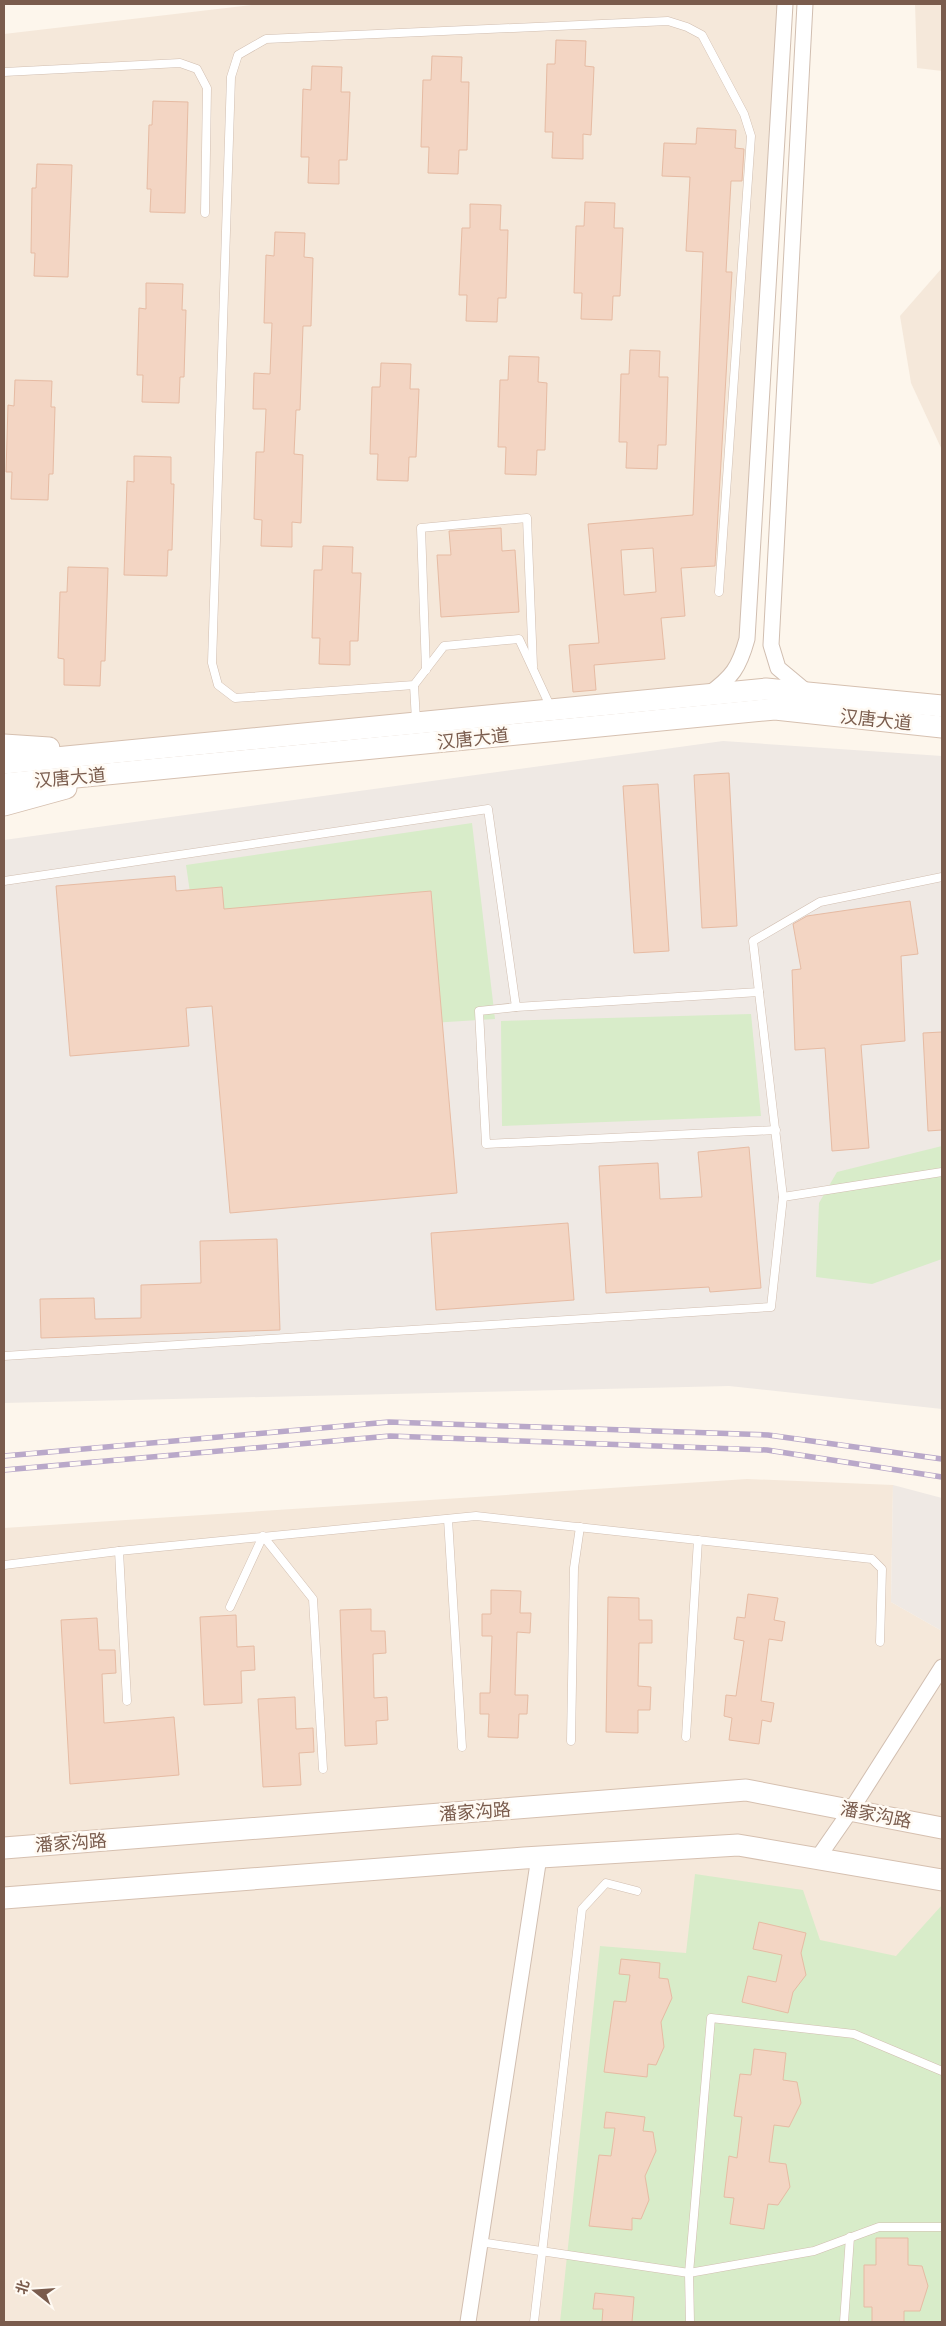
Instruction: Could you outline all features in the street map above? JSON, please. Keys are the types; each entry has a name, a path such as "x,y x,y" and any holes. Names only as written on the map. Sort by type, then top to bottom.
{"main road":[{"name":"汉唐大道","path":"4,763 766,689 942,706"},
{"name":"汉唐大道","path":"4,784 775,709 942,727"},
{"path":"4,745 111,753"},
{"path":"4,805 117,774"},
{"name":"潘家沟路","path":"4,1848 746,1790 942,1828"},
{"path":"4,1898 539,1857 738,1845 942,1880"}],"street":[{"path":"707,695 729,679 741,662 747,640 785,4"},
{"path":"805,4 771,645 778,668 808,693"},
{"path":"817,1859 851,1810 942,1667"},
{"path":"468,2322 539,1857"}],"lane":[{"path":"414,686 235,698 218,685 212,663 231,77 238,55 266,39 668,21 687,27 702,35 744,114 752,136 719,592"},
{"path":"4,72 180,63 197,69 208,88 204,213"},
{"path":"426,670 421,528 527,518 533,670"},
{"path":"416,723 414,686 444,646 519,639 552,710"},
{"path":"4,881 488,809 516,1007"},
{"path":"4,1356 771,1307 784,1198 753,941 820,902 942,877"},
{"path":"759,992 479,1011 486,1144 776,1130"},
{"path":"784,1198 942,1172"},
{"path":"4,1565 263,1536 476,1516 872,1559 882,1569 880,1642"},
{"path":"448,1519 462,1747"},
{"path":"570,1741 574,1568 580,1527"},
{"path":"230,1607 263,1536"},
{"path":"263,1536 313,1598 323,1768"},
{"path":"686,1737 698,1540"},
{"path":"119,1551 127,1701"},
{"path":"534,2322 582,1909 606,1883 637,1891"},
{"path":"690,2322 689,2273 711,2018 854,2034 942,2071"},
{"path":"480,2242 689,2273 814,2250 879,2227 942,2227"},
{"path":"844,2322 850,2238"}],"shaded area":[{"path":"260,4 785,4 741,662 707,695 111,753 4,745 4,34"},
{"path":"915,4 942,4 942,71 917,68"},
{"path":"942,268 942,450 911,383 900,316"},
{"path":"723,741 942,756 942,1409 729,1386 4,1403 4,840"},
{"path":"747,1479 893,1485 891,1602 942,1631 942,2322 4,2322 4,1528"},
{"path":"893,1485 942,1498 942,1631 891,1602"}],"green space":[{"path":"472,823 495,1019 431,1023 196,934 186,865"},
{"path":"751,1014 761,1116 502,1126 501,1021"},
{"path":"942,1146 942,1259 872,1284 816,1277 819,1203 837,1172"},
{"path":"695,1874 803,1890 820,1940 896,1956 942,1905 942,2322 560,2322 600,1946 686,1953"}],"building":[{"path":"556,40 586,41 585,66 594,67 591,135 583,134 583,159 552,158 553,132 545,132 547,64 555,64"},
{"path":"432,56 462,57 461,82 469,82 467,150 459,150 458,174 428,173 429,147 421,147 423,80 431,80"},
{"path":"312,66 342,67 341,92 350,92 347,160 339,160 339,184 308,183 309,157 301,157 303,89 311,90"},
{"path":"153,101 188,102 185,213 150,212 151,189 147,189 149,125 152,125"},
{"path":"697,128 736,130 735,148 744,149 742,181 731,181 726,272 732,272 715,566 681,568 685,616 661,618 665,659 594,665 596,690 573,692 569,645 599,643 588,524 693,515 703,252 686,251 690,177 662,176 664,143 696,144","holes":["653,548 656,592 624,595 621,550"]},
{"path":"37,164 72,165 68,277 34,276 35,253 31,253 32,188 36,188"},
{"path":"585,202 615,203 614,228 623,228 620,296 613,296 612,320 581,319 582,293 574,293 576,226 584,226"},
{"path":"470,204 501,205 500,230 508,230 506,298 498,298 497,322 466,321 467,295 459,295 462,228 470,228"},
{"path":"275,232 305,233 304,257 313,258 311,326 303,326 300,410 296,410 294,454 303,455 301,523 292,522 292,547 261,546 262,520 254,519 256,452 264,452 266,409 253,409 254,373 270,374 272,323 264,323 266,255 274,256"},
{"path":"146,283 183,284 182,310 186,310 184,377 180,377 179,403 142,402 143,375 137,375 139,308 146,309"},
{"path":"630,350 660,351 659,377 668,377 666,445 658,445 657,469 626,468 627,442 619,442 621,374 629,374"},
{"path":"509,356 539,357 538,382 547,383 545,450 537,450 536,475 505,474 506,447 498,447 500,380 508,380"},
{"path":"381,363 411,364 410,389 419,389 416,457 409,457 408,481 377,480 378,454 370,454 372,387 380,387"},
{"path":"15,380 52,381 51,407 55,407 53,474 49,474 48,500 11,499 12,472 6,472 8,405 14,406"},
{"path":"134,456 171,457 171,484 174,484 172,550 168,550 167,576 124,575 127,481 134,482"},
{"path":"501,528 502,551 515,550 519,612 441,617 437,555 451,555 449,531"},
{"path":"323,546 353,547 352,573 361,573 358,641 350,641 350,665 319,664 320,638 312,638 314,570 322,570"},
{"path":"68,567 108,568 105,661 101,661 100,686 64,685 64,659 58,658 60,592 67,592"},
{"path":"729,773 737,926 702,928 694,775"},
{"path":"658,784 669,951 634,953 623,786"},
{"path":"175,876 176,891 222,887 224,909 431,891 457,1193 230,1213 212,1006 186,1008 189,1046 70,1056 56,886"},
{"path":"910,901 918,954 901,956 905,1041 861,1045 869,1148 832,1151 825,1048 795,1050 792,970 801,969 793,924 807,916"},
{"path":"942,1032 942,1130 928,1131 923,1033"},
{"path":"749,1147 761,1288 710,1292 709,1287 606,1293 599,1166 658,1163 660,1199 702,1197 698,1152"},
{"path":"568,1223 574,1300 436,1310 431,1233"},
{"path":"277,1239 280,1330 41,1338 40,1299 94,1298 95,1319 141,1318 141,1285 201,1283 200,1241"},
{"path":"491,1590 521,1591 520,1613 531,1613 530,1633 517,1632 515,1695 528,1695 527,1714 519,1714 518,1738 488,1737 489,1714 480,1714 480,1693 490,1693 492,1636 482,1636 482,1614 491,1614"},
{"path":"748,1594 778,1598 774,1620 785,1622 782,1641 769,1639 761,1701 774,1703 771,1722 762,1720 759,1744 729,1740 732,1718 724,1716 726,1695 736,1696 744,1641 734,1639 737,1617 745,1618"},
{"path":"608,1597 639,1598 639,1620 652,1620 652,1643 639,1643 638,1686 651,1687 650,1710 638,1710 638,1733 606,1732"},
{"path":"371,1609 371,1631 385,1631 386,1653 373,1654 374,1698 387,1697 388,1720 376,1721 377,1744 345,1746 340,1610"},
{"path":"236,1615 237,1647 254,1646 255,1670 241,1671 242,1703 204,1705 200,1617"},
{"path":"97,1618 99,1650 115,1650 116,1673 102,1674 104,1723 174,1717 179,1775 70,1784 61,1620"},
{"path":"295,1697 296,1729 313,1728 314,1752 299,1753 301,1785 263,1787 258,1699"},
{"path":"759,1922 806,1933 801,1953 806,1975 793,1992 788,2013 742,2002 748,1976 776,1982 782,1955 753,1949"},
{"path":"621,1959 660,1963 659,1978 668,1979 672,1998 661,2022 664,2047 656,2065 648,2064 647,2077 604,2072 614,2001 626,2002 630,1975 619,1974"},
{"path":"754,2049 786,2053 783,2080 797,2082 801,2103 789,2127 774,2125 769,2162 786,2164 790,2187 778,2205 768,2204 764,2229 730,2224 734,2198 724,2197 729,2156 737,2158 742,2117 734,2116 740,2074 751,2075"},
{"path":"606,2112 645,2117 643,2131 653,2132 656,2151 645,2176 649,2200 641,2219 632,2218 632,2230 589,2226 599,2155 611,2156 615,2128 604,2128"},
{"path":"876,2238 908,2238 908,2265 922,2266 928,2286 920,2311 904,2311 904,2322 872,2322 872,2307 864,2307 864,2265 876,2265"},
{"path":"595,2293 634,2297 632,2322 602,2322 603,2309 593,2309"}],"railway":[{"path":"4,1456 389,1422 768,1435 942,1459"},
{"path":"4,1470 390,1436 767,1450 942,1477"}]}
